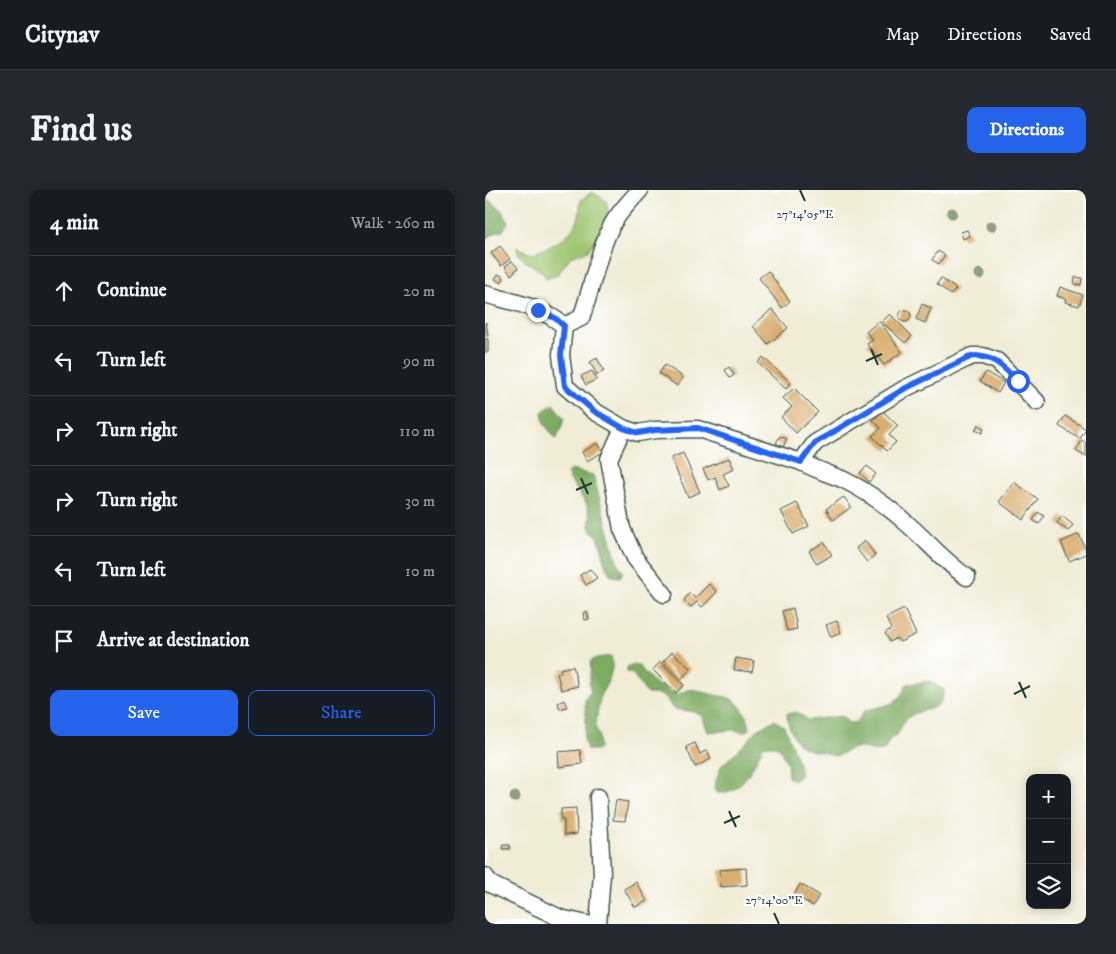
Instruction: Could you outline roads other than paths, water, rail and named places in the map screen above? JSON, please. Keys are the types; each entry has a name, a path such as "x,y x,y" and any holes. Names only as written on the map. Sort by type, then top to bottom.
{"street":[{"path":"564,326 581,318 599,259 613,224 624,207 640,190"},
{"path":"485,294 538,310 555,318 564,326"},
{"path":"564,326 561,355 565,386 594,411 623,428 638,433 655,430 698,428 801,462 825,474 844,480 872,497 904,521 950,565 967,577"},
{"path":"801,462 815,443 904,389 972,356 983,356 997,361 1037,402"},
{"path":"623,428 609,458 622,529 635,558 664,594"},
{"path":"598,797 601,874 598,924"},
{"path":"485,876 490,884 560,918 587,924"}]}
